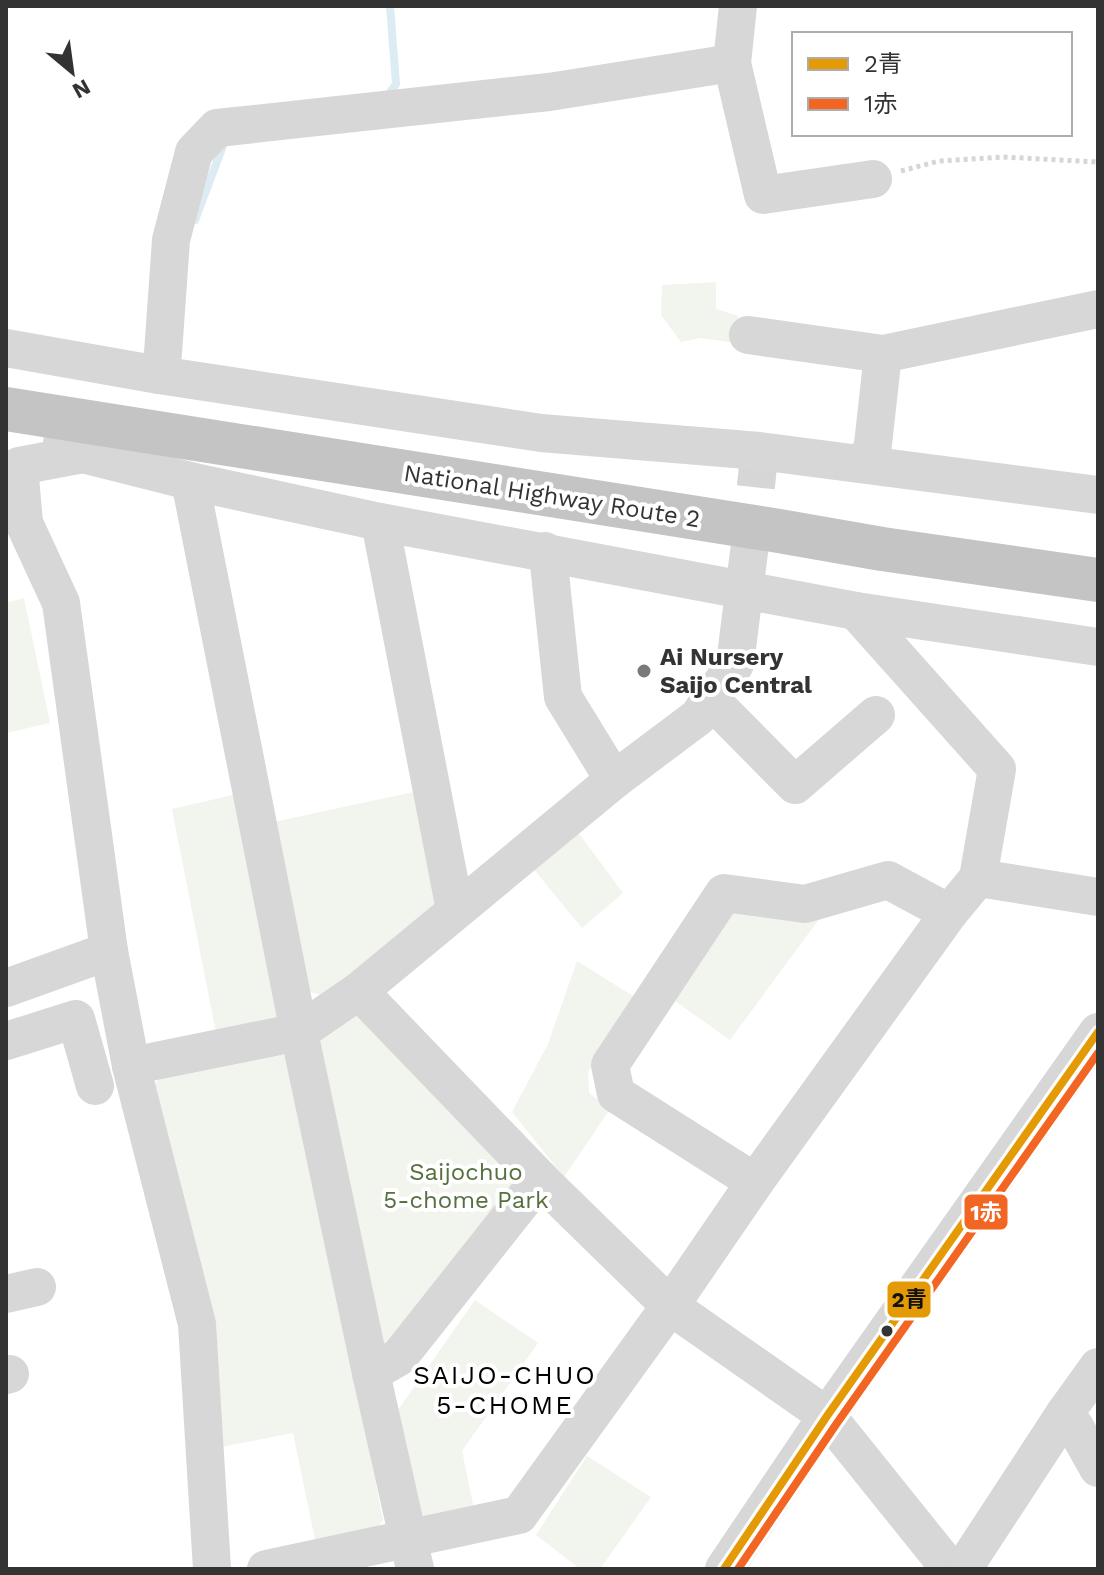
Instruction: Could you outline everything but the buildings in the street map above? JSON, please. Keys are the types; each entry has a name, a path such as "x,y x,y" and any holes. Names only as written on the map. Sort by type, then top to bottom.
{"highway":[{"name":"National Highway Route 2","path":"6,412 1098,580"},
{"path":"882,549 1098,554"},
{"path":"882,549 1098,601"}],"street":[{"path":"738,6 732,63 763,195 873,179"},
{"path":"159,375 171,240 194,152 217,128 549,92 732,63"},
{"path":"748,335 883,354 1098,309"},
{"path":"6,348 159,375 541,433 758,458 867,464 1098,495"},
{"path":"867,464 873,444 883,354"},
{"path":"6,412 83,454 190,481 380,522 856,611 1098,647"},
{"path":"83,454 19,466 24,523 61,603 109,951 131,1066 197,1324 212,1569"},
{"path":"190,481 299,1032 412,1554"},
{"path":"380,522 455,910"},
{"path":"131,1066 299,1032 359,991 614,780 698,717 735,664 750,544"},
{"path":"545,551 563,697 614,780"},
{"path":"266,1569 412,1554 519,1515 755,1182 949,913 978,878 997,769 856,611"},
{"path":"710,699 795,785 876,715"},
{"path":"978,878 1098,897"},
{"path":"755,1182 616,1094 610,1065 724,893 805,904 888,880 949,913"},
{"path":"6,988 109,951"},
{"path":"359,991 540,1179 670,1306 827,1416 950,1569"},
{"path":"6,1041 76,1019 95,1086"},
{"path":"724,1569 827,1416 1098,1032"},
{"path":"371,1373 399,1357 540,1179"},
{"path":"963,1569 1098,1367"},
{"path":"1065,1413 1098,1468"}],"path":[{"path":"873,179 939,161 1003,157 1098,162"}],"green space":[{"path":"716,282 716,309 738,316 736,343 700,338 681,342 661,315 662,285"},
{"path":"24,598 50,723 6,733 6,603"},
{"path":"418,791 443,899 329,997 303,990 269,823"},
{"path":"242,793 284,1006 274,1027 217,1038 172,809"},
{"path":"577,831 623,893 582,928 532,867"},
{"path":"825,911 730,1040 668,996 733,912"},
{"path":"577,961 633,996 588,1072 589,1093 610,1109 564,1177 512,1112 548,1044"},
{"name":"Saijochuo 5-chome Park","path":"350,1013 365,1014 510,1170 513,1193 394,1349 376,1352 317,1050 322,1032"},
{"path":"278,1051 292,1061 383,1520 372,1536 317,1549 293,1433 216,1448 148,1092 162,1075"},
{"path":"475,1300 538,1343 462,1451 475,1514 414,1517 398,1410"},
{"path":"587,1456 651,1497 600,1569 580,1569 536,1535"}],"waterway":[{"path":"383,96 388,95 396,84 390,6"},
{"path":"195,220 224,143"}],"tunnel":[{"path":"750,544 758,466"}],"transit line":[{"name":"2青","path":"724,1569 827,1416 1098,1032"},
{"name":"1赤","path":"738,1569 1098,1053"}],"place":[{"name":"Ai Nursery Saijo Central","path":"644,671"}],"district":[{"name":"SAIJO-CHUO 5-CHOME","path":"505,1390"}]}
